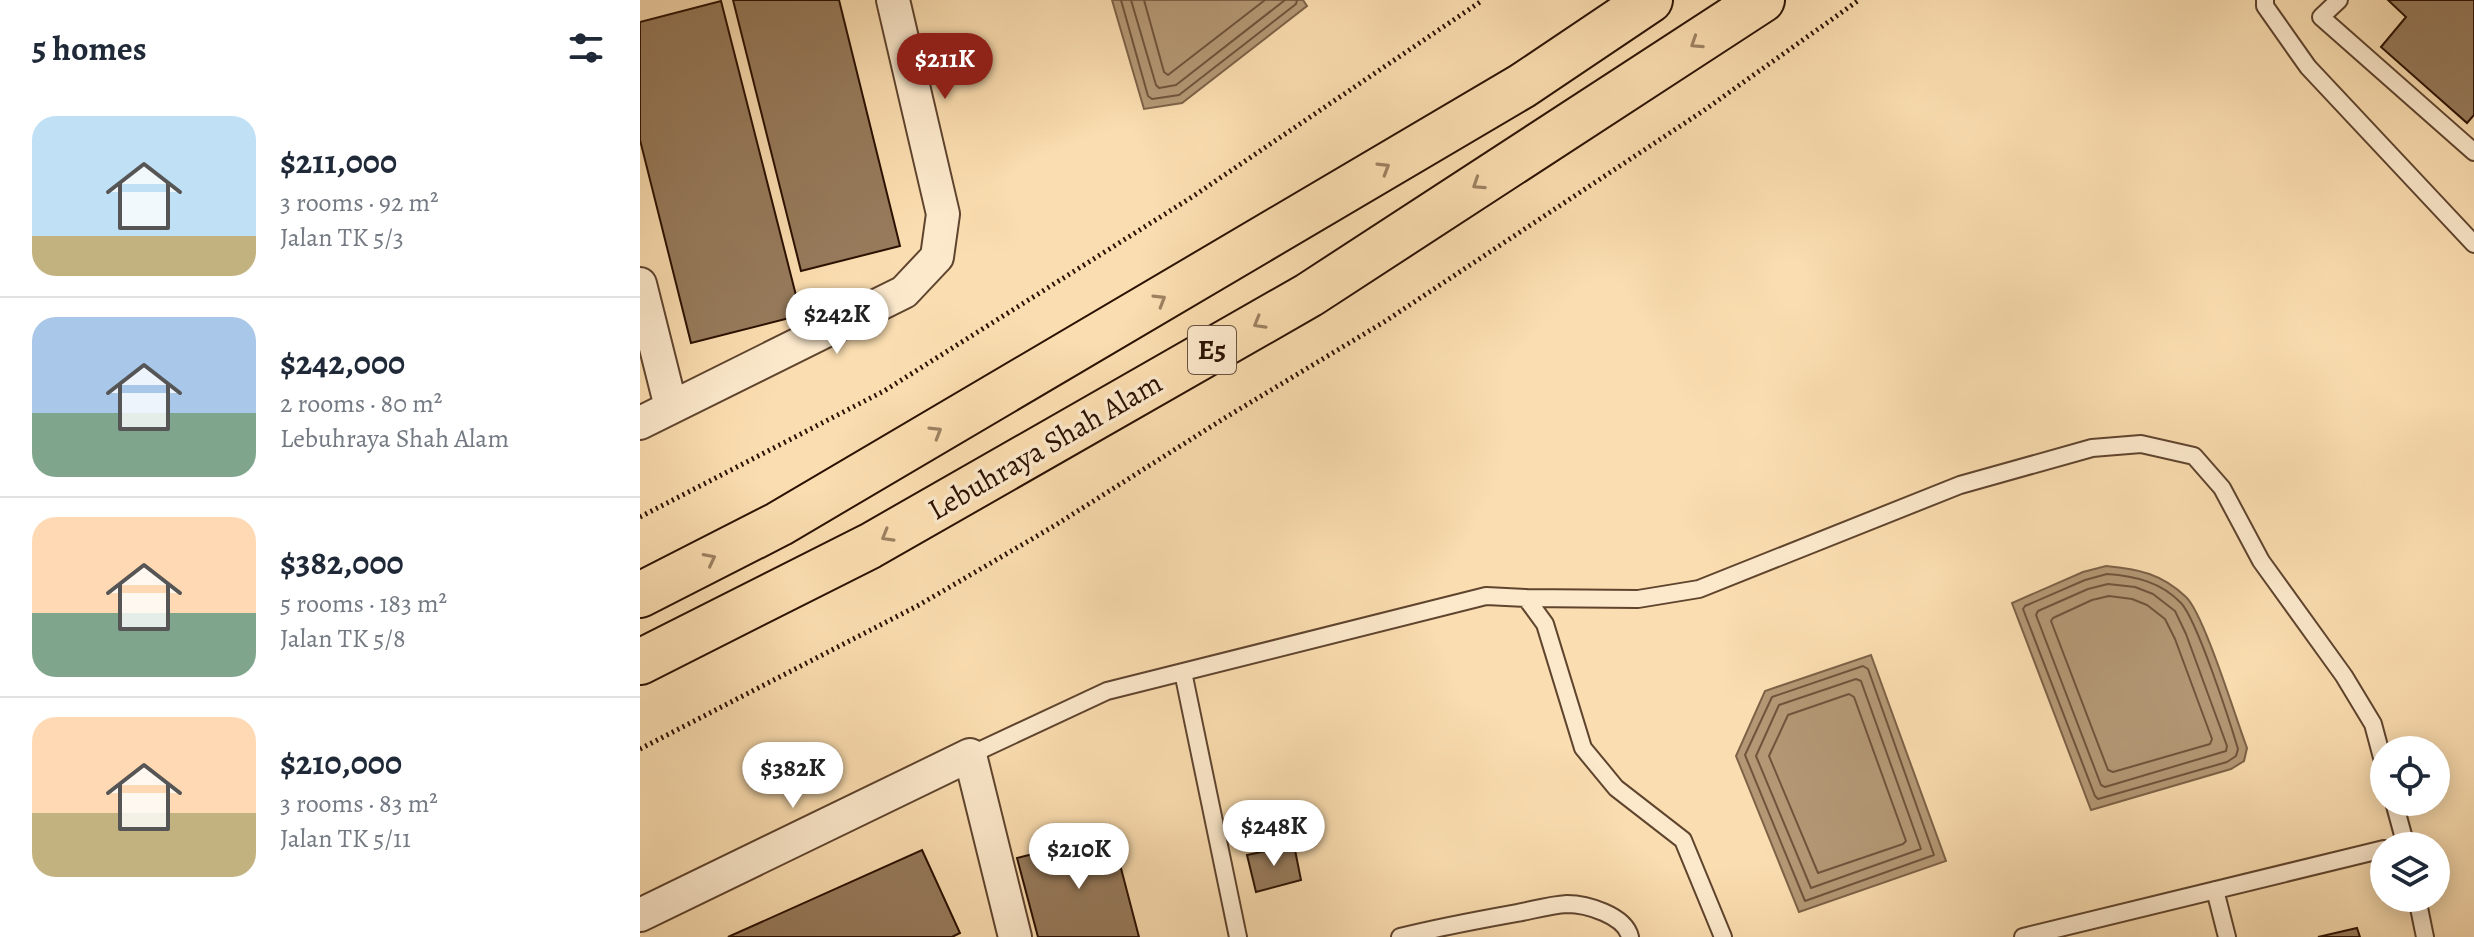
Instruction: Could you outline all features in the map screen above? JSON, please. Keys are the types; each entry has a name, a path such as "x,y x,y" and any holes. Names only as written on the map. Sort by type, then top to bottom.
{"highway":[{"name":"E5","path":"640,595 793,516 1522,86 1650,0"},
{"name":"Lebuhraya Shah Alam","path":"640,662 870,546 1309,295 1762,0"}],"street":[{"path":"640,423 904,292 937,257 943,214 893,0"},
{"path":"640,284 671,407"},
{"path":"640,915 970,755 1015,937"}],"lane":[{"path":"2265,0 2265,6 2308,67 2474,244"},
{"path":"2339,0 2321,17 2474,152"},
{"path":"970,755 1107,691 1486,596 1638,599 1699,589 1960,485 2092,448 2141,444 2194,456 2222,488 2261,561 2344,676 2373,724 2376,736"},
{"path":"1526,598 1545,624 1583,748 1616,788 1683,840 1723,937"},
{"path":"1183,672 1238,937"},
{"path":"2023,937 2370,852"},
{"path":"2215,890 2227,937"},
{"path":"1400,937 1447,925 1566,904 1586,906 1612,917 1628,931 1630,937"},
{"path":"2420,912 2425,937"}],"path":[{"path":"640,517 884,391 1192,197 1483,0"},
{"path":"640,749 919,605 1054,526 1384,322 1703,111 1859,0"}],"water":[{"path":"1112,0 1303,0 1307,6 1182,103 1144,109"},
{"path":"2106,566 2149,574 2186,597 2202,624 2247,748 2244,761 2231,769 2091,810 2012,603 2083,572"},
{"path":"1871,655 1946,861 1799,912 1736,756 1765,691"}],"building":[{"path":"733,0 839,0 900,246 801,271"},
{"path":"2388,0 2474,0 2474,115 2467,123 2381,47 2406,17"},
{"path":"721,1 801,315 691,343 640,140 640,22"},
{"path":"1112,834 1139,937 1038,937 1017,858"},
{"path":"1294,845 1301,880 1256,892 1247,855"},
{"path":"922,850 960,933 952,937 728,937"},
{"path":"2357,928 2360,937 2318,937"}]}
